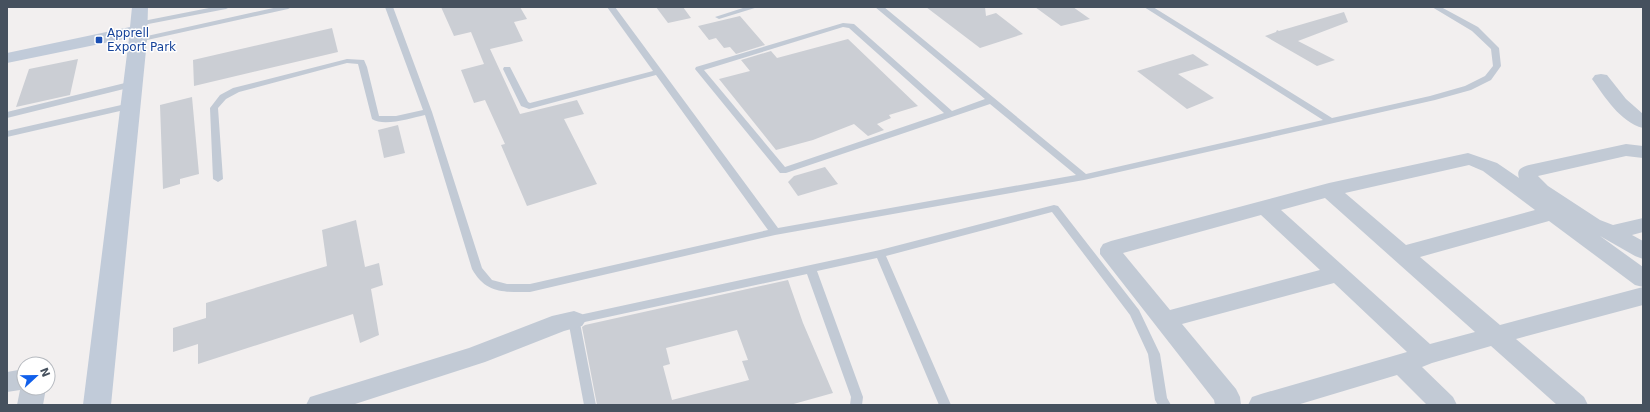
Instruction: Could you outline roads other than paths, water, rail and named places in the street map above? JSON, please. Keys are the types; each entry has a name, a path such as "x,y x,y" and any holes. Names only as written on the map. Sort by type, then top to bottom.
{"main road":[{"path":"7,58 139,25"},
{"path":"7,67 139,25"},
{"path":"97,405 139,25"}],"street":[{"path":"1601,79 1626,111 1643,122"},
{"path":"1643,152 1626,150 1528,172 1528,176 1532,183 1541,191 1592,225 1612,233 1643,251"},
{"path":"1228,405 1227,398 1111,254 1111,249 1329,190 1468,159 1476,160 1490,167 1643,279"},
{"path":"1329,190 1574,405"},
{"path":"1265,207 1421,350 1413,360"},
{"path":"1402,254 1551,213"},
{"path":"1612,233 1643,224"},
{"path":"1164,320 1337,274"},
{"path":"1261,405 1495,335 1643,296"},
{"path":"320,405 476,355 561,322 574,320"},
{"path":"1413,360 1444,405"}],"lane":[{"path":"139,25 226,7"},
{"path":"139,25 288,7"},
{"path":"389,7 428,112 477,269 488,283 506,288 530,288 775,232 1084,177 1461,90 1488,78 1497,66 1495,48 1475,29 1436,7"},
{"path":"611,7 775,232"},
{"path":"719,17 754,7"},
{"path":"879,7 1084,177"},
{"path":"1148,7 1331,121"},
{"path":"951,115 851,26 843,25 699,69 783,171 951,115 992,100"},
{"path":"218,179 214,108 218,100 236,90 354,61 361,62 375,117 378,120 396,119 428,112"},
{"path":"507,69 524,104 529,106 658,72"},
{"path":"7,115 133,84"},
{"path":"7,134 130,106"},
{"path":"590,405 574,320 880,254 1054,208 1135,313 1154,354 1161,400 1165,405"},
{"path":"880,254 945,405"},
{"path":"811,268 857,397 856,405"}],"place":[{"name":"Apprell Export Park","path":"99,40"}]}
